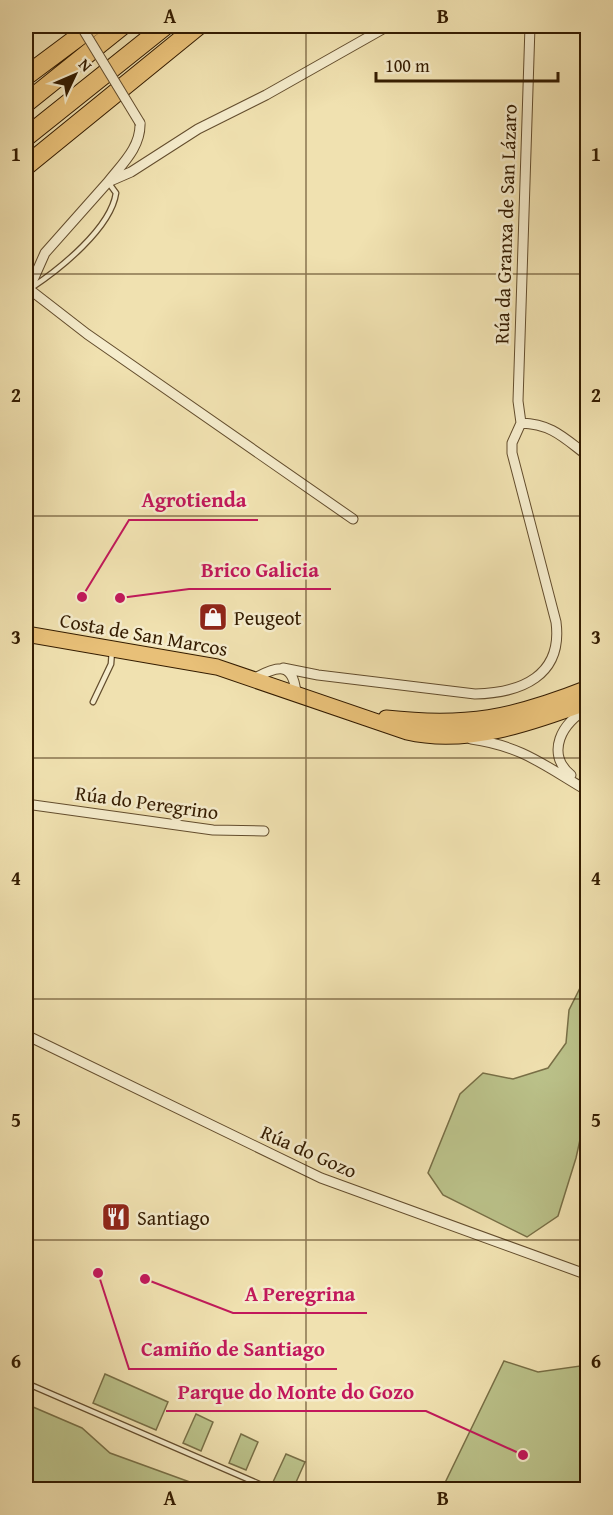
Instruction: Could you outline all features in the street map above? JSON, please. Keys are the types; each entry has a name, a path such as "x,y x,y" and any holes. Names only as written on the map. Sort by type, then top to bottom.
{"highway":[{"path":"26,76 93,26"},
{"path":"26,103 122,26"},
{"path":"26,137 165,26"},
{"path":"26,166 198,26"},
{"path":"26,178 136,87 139,76"}],"main road":[{"name":"Costa de San Marcos","path":"26,634 218,667 295,687 416,735 450,735 510,727 588,702"},
{"name":"Costa de San Marcos","path":"362,715 429,723 468,721 523,711 588,688"}],"street":[{"path":"26,305 29,289 45,253 108,182 137,145 141,136 140,123 81,26"},
{"path":"108,182 125,176 198,129 266,95 388,26"},
{"name":"Rúa da Granxa de San Lázaro","path":"318,675 475,694 496,694 521,687 542,672 552,660 557,642 556,622 512,453 512,443 521,423 518,401 530,26"},
{"path":"29,289 87,334 353,519"},
{"path":"521,423 540,424 551,428 588,456"},
{"path":"255,678 270,670 283,668 318,675"},
{"name":"Costa de San Marcos","path":"283,668 290,672 295,687"},
{"path":"295,687 318,675"},
{"path":"586,790 562,766 557,752 562,733 570,721 588,709"},
{"path":"450,735 517,750 552,767 586,790"},
{"name":"Rúa do Peregrino","path":"26,804 213,830 264,831"},
{"name":"Rúa do Gozo","path":"26,1035 321,1178 588,1275"}],"lane":[{"path":"29,289 50,276 104,222 114,206 116,193 108,182"},
{"path":"93,702 111,664 112,648"},
{"path":"26,1383 273,1490"}],"green space":[{"path":"587,974 587,1108 576,1158 558,1216 527,1237 443,1195 428,1173 460,1094 483,1073 513,1079 548,1068 566,1043 569,1010"},
{"path":"504,1361 538,1372 587,1365 587,1489 442,1489"},
{"path":"105,1374 168,1402 156,1430 93,1403"},
{"path":"26,1404 82,1428 110,1453 209,1489 26,1489"},
{"path":"196,1414 213,1422 201,1451 183,1443"},
{"path":"241,1434 258,1442 246,1470 229,1463"},
{"path":"286,1454 305,1462 293,1489 273,1482"}],"place":[{"name":"Agrotienda","path":"82,597"},
{"name":"Brico Galicia","path":"120,598"},
{"name":"Peugeot","path":"213,617"},
{"name":"Santiago","path":"116,1217"},
{"name":"Camiño de Santiago","path":"98,1273"},
{"name":"A Peregrina","path":"145,1279"},
{"name":"Parque do Monte do Gozo","path":"523,1455"}]}
